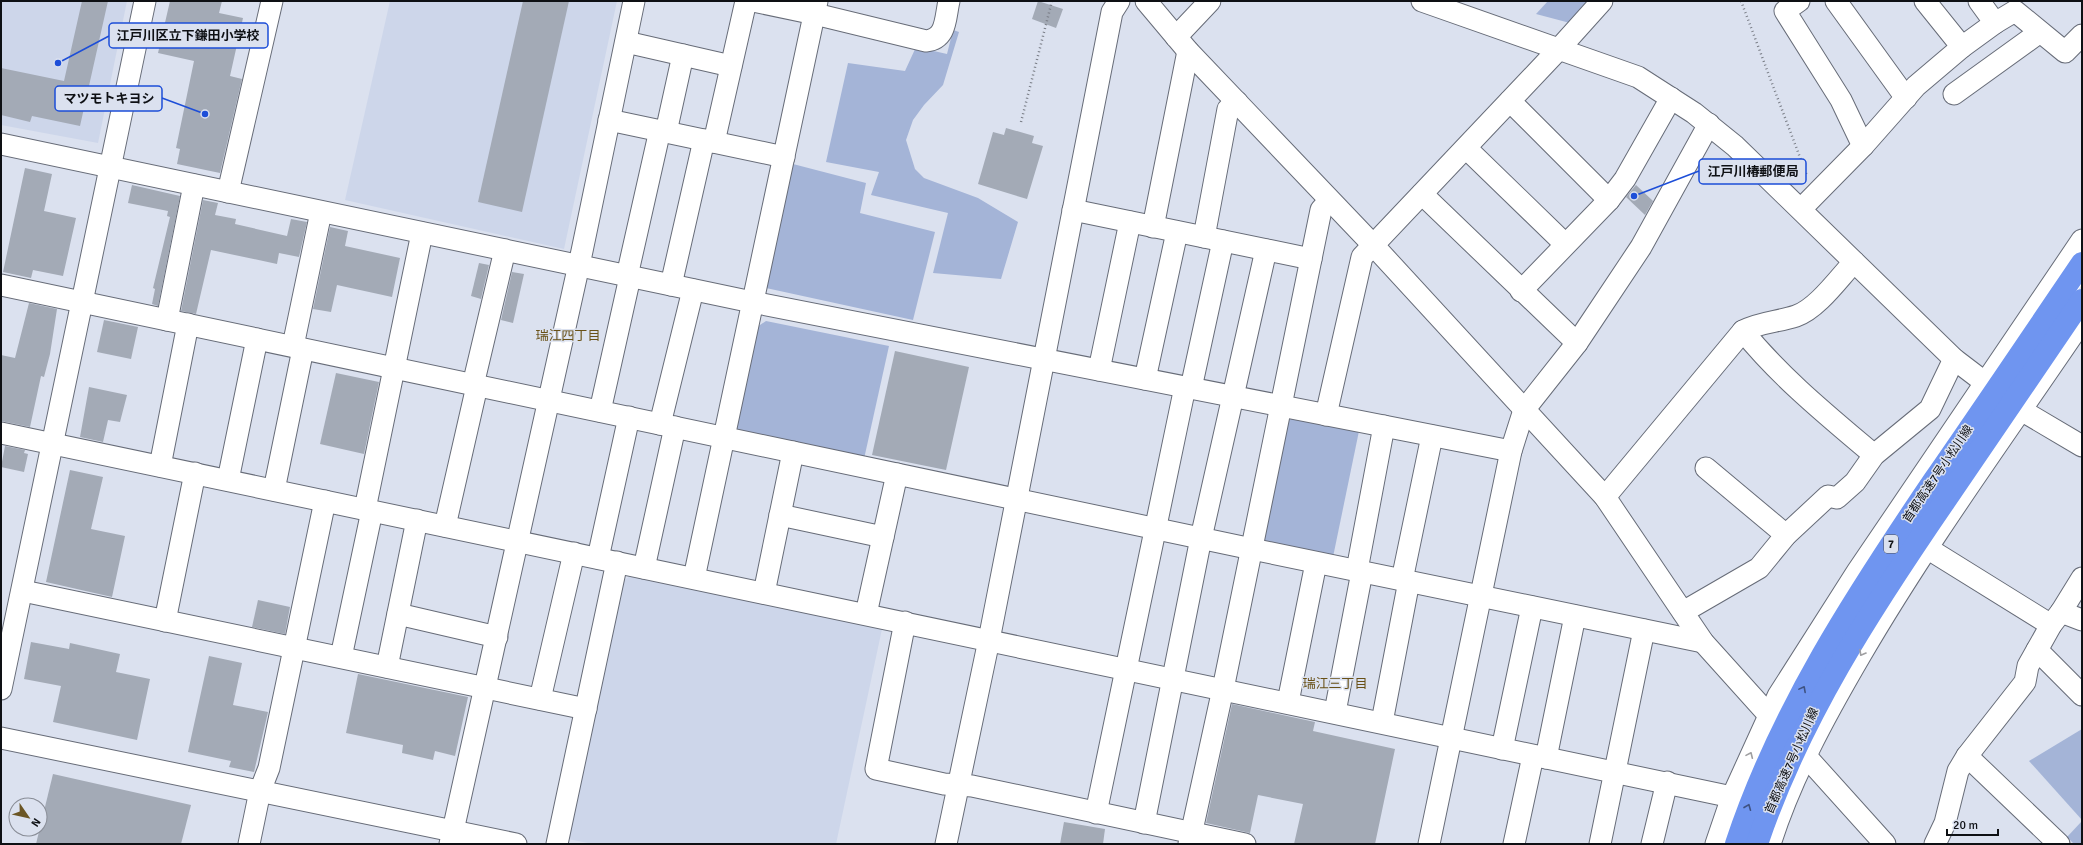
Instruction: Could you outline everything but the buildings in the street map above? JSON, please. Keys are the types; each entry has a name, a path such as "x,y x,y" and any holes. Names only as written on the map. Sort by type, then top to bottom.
{"highway":[{"name":"首都高速7号小松川線","path":"1736,844 1766,762 1822,653 1891,544 2082,263"},
{"name":"首都高速7号小松川線","path":"1757,844 1785,771 1840,662 1910,551 2082,300"}],"street":[{"path":"1,689 23,591 52,443 144,1"},
{"path":"228,192 272,1"},
{"path":"452,838 578,266 634,1"},
{"path":"671,285 709,141 731,66 746,1"},
{"path":"753,1 816,7 926,41 935,40 942,34 949,1"},
{"path":"946,844 989,640 1112,12 1119,1"},
{"path":"1146,1 1182,44 1329,201 1374,246 1605,497 1703,642 1885,844"},
{"path":"1153,227 1182,44 1210,1"},
{"path":"1422,1 1638,77 1671,98 1709,124 1808,203 1854,262 1954,358 1984,383 2022,410 2082,446"},
{"path":"1326,415 1362,257 1558,50 1602,1"},
{"path":"1799,1 1784,11 1841,100 1863,146"},
{"path":"1836,1 1906,98"},
{"path":"1925,1 1962,47"},
{"path":"1979,1 1995,23"},
{"path":"694,578 816,7"},
{"path":"1808,203 1863,146 1916,86 1962,47 1995,23 2015,11 2065,52 2082,35"},
{"path":"1954,94 2040,32"},
{"path":"626,42 731,66"},
{"path":"600,411 628,276 683,54"},
{"path":"1521,291 1609,200 1625,179 1671,98"},
{"path":"1510,101 1609,200"},
{"path":"1096,813 1156,529 1188,387 1214,239 1228,109 1237,102"},
{"path":"609,120 784,157"},
{"path":"1429,844 1512,451 1524,410 1577,343 1641,247 1709,124"},
{"path":"1,144 692,290 1512,451"},
{"path":"1466,148 1565,244"},
{"path":"167,320 194,185"},
{"path":"1422,194 1521,291 1577,343"},
{"path":"1190,839 1223,689 1321,210 1329,201"},
{"path":"1073,210 1311,259"},
{"path":"274,490 321,212"},
{"path":"1099,370 1130,222"},
{"path":"1146,379 1177,232"},
{"path":"341,657 394,368 422,233"},
{"path":"1716,844 1732,797 1778,696 1857,572 2082,240"},
{"path":"445,526 505,250"},
{"path":"1144,822 1201,538 1266,250"},
{"path":"1605,497 1743,331 1753,325 1798,316 1814,305 1854,262"},
{"path":"1,285 1316,563 1703,642"},
{"path":"644,568 667,425 692,290"},
{"path":"1770,844 1776,825 1806,755 1842,686 1881,620 1927,548 2082,321"},
{"path":"160,466 188,324"},
{"path":"1743,331 1765,358 1804,396 1874,455"},
{"path":"228,480 257,339"},
{"path":"1683,612 1759,568 1786,535 1828,496 1837,498 1855,482 1874,455 1930,409 1954,358"},
{"path":"557,844 586,708 629,417"},
{"path":"1336,712 1384,426"},
{"path":"1,433 1127,668 1732,797"},
{"path":"1382,722 1405,580 1432,436"},
{"path":"764,592 793,452"},
{"path":"1706,468 1786,535"},
{"path":"165,620 195,473"},
{"path":"866,614 897,474"},
{"path":"249,844 260,791 269,768 324,501"},
{"path":"780,515 883,537"},
{"path":"387,667 417,520"},
{"path":"1927,548 2056,618 2082,620"},
{"path":"540,699 574,553"},
{"path":"1288,702 1316,563"},
{"path":"1935,844 1945,823 1958,771 1967,756 2025,682 2028,666 2056,618 2082,578"},
{"path":"23,591 586,708"},
{"path":"1502,749 1532,607"},
{"path":"398,614 497,637"},
{"path":"1514,844 1540,757 1575,616"},
{"path":"905,622 876,769 944,784 959,785 1144,822 1190,839 1245,844"},
{"path":"1600,844 1644,630"},
{"path":"2037,650 2082,695"},
{"path":"1,738 260,791 452,838 516,844"},
{"path":"1967,756 2059,844"},
{"path":"1652,844 1667,782"}],"path":[{"path":"1021,122 1052,1"},
{"path":"1741,1 1808,203"}],"shaded area":[{"path":"1,1 127,1 98,143 1,125"},
{"path":"390,1 617,1 564,249 345,200"},
{"path":"1548,1 1590,1 1570,23 1536,14"},
{"path":"953,30 959,32 943,85 924,105 913,120 906,140 915,169 924,178 978,198 1018,222 1001,279 933,273 948,213 871,195 879,172 826,162 848,63 905,71 916,47 947,54"},
{"path":"793,164 866,183 860,213 935,232 913,320 766,288"},
{"path":"766,321 889,346 864,459 737,433 732,426 757,327"},
{"path":"1292,418 1359,431 1333,557 1265,543 1259,534 1283,425"},
{"path":"631,575 882,629 836,844 593,844 568,839 621,583"},
{"path":"2082,729 2082,820 2029,761"},
{"path":"2082,821 2082,844 2074,844 2067,837"}],"place":[{"name":"江戸川区立下鎌田小学校","path":"58,63"},
{"name":"マツモトキヨシ","path":"205,114"},
{"name":"江戸川椿郵便局","path":"1634,196"}],"district":[{"name":"瑞江四丁目","path":"568,336"},
{"name":"瑞江三丁目","path":"1335,684"}]}
